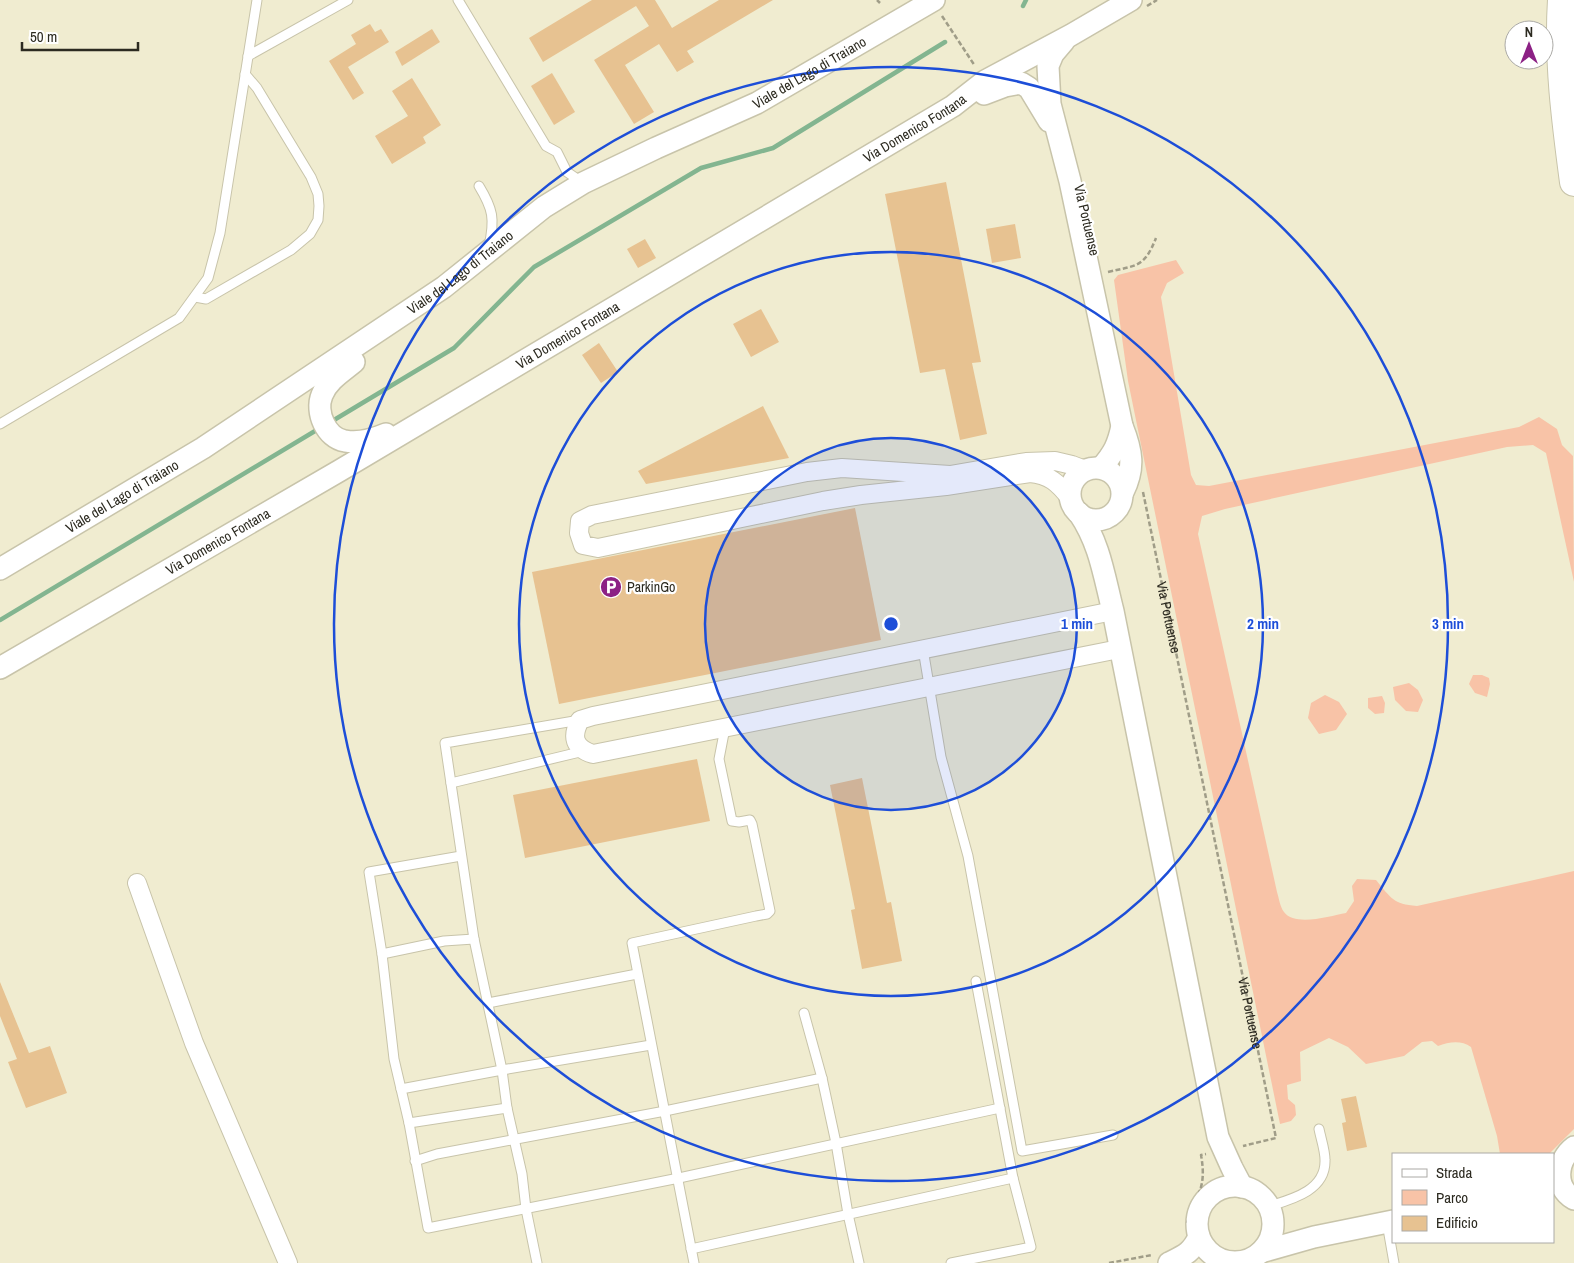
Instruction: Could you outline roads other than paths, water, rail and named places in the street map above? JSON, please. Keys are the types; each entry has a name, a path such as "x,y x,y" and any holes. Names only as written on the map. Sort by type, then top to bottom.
{"main road":[{"path":"1562,0 1560,18 1564,105 1574,182"}],"street":[{"name":"Via Domenico Fontana","path":"0,668 953,106 985,81 1131,0"},
{"name":"Viale del Lago di Traiano","path":"0,569 203,448 444,287 544,207 583,183 757,103 935,5"},
{"name":"Via Portuense","path":"1071,35 1054,54 1048,66 1050,104 1070,181 1122,426 1130,448 1131,467 1129,480 1133,490"},
{"name":"Via Portuense","path":"953,106 1005,86 1021,83 1029,88 1059,140"},
{"path":"444,287 395,331 333,378 322,395 319,412 323,422 335,437 344,441 360,441 377,438 448,405"},
{"name":"Via Portuense","path":"1093,469 1113,454 1122,426"},
{"path":"1093,469 1078,475 1070,490 1074,506 1086,518 1104,519 1112,515 1133,490 1114,474 1093,469 1055,461 1026,462 950,474 842,468 816,471 592,515 580,521 579,533 583,545 598,548 832,500 946,486 1030,473 1042,474 1058,484 1090,530 1100,557 1220,1146 1242,1187"},
{"path":"1100,557 1101,533 1104,519"},
{"path":"1112,612 580,720 575,730 576,742 584,751 593,754 1119,649"},
{"path":"137,883 194,1043 288,1263"},
{"path":"1211,1194 1220,1146"},
{"path":"1563,1159 1560,1177 1566,1197"},
{"path":"1165,1258 1188,1254 1194,1246 1192,1233 1197,1225 1198,1214 1203,1203 1211,1194 1221,1188 1233,1186 1242,1187 1260,1196 1271,1214 1288,1230 1314,1236"},
{"path":"1261,1252 1268,1243 1272,1233 1271,1214"},
{"path":"1192,1233 1212,1254 1221,1260 1229,1262 1247,1260 1261,1252 1314,1236 1390,1222"}],"lane":[{"path":"0,424 179,318 208,278 220,233 257,0"},
{"path":"248,56 348,0"},
{"path":"458,0 546,146 557,152 567,172 583,183"},
{"path":"195,297 206,299 291,250 310,234 318,220 320,206 318,194 311,177 257,88 245,74"},
{"path":"479,186 489,202 494,225 488,252"},
{"path":"923,649 941,757 968,856 1022,1151 1112,1135"},
{"path":"536,1263 522,1174 474,939 445,743 580,720"},
{"path":"694,1263 632,943 762,915 770,911 752,824 750,820 732,821 719,759 725,728"},
{"path":"451,783 584,751"},
{"path":"461,856 368,872 382,954 394,1058 428,1228 679,1178 1000,1108"},
{"path":"382,954 444,941 474,939"},
{"path":"488,1003 637,974"},
{"path":"951,1263 1031,1247 1014,1178 976,981"},
{"path":"804,1013 822,1078 859,1263"},
{"path":"401,1090 502,1070 651,1045"},
{"path":"415,1161 438,1154 514,1141 822,1078"},
{"path":"408,1122 507,1108"},
{"path":"1271,1214 1310,1190 1322,1176 1325,1161 1319,1129"},
{"path":"691,1249 1014,1178"},
{"path":"1390,1222 1392,1242"},
{"path":"1392,1243 1394,1263"}],"waterway":[{"path":"1023,6 1026,0"},
{"path":"329,423 454,348 534,267 701,168 773,148 945,42"},
{"path":"0,620 320,428"}],"place":[{"name":"ParkinGo","path":"611,587"}]}
